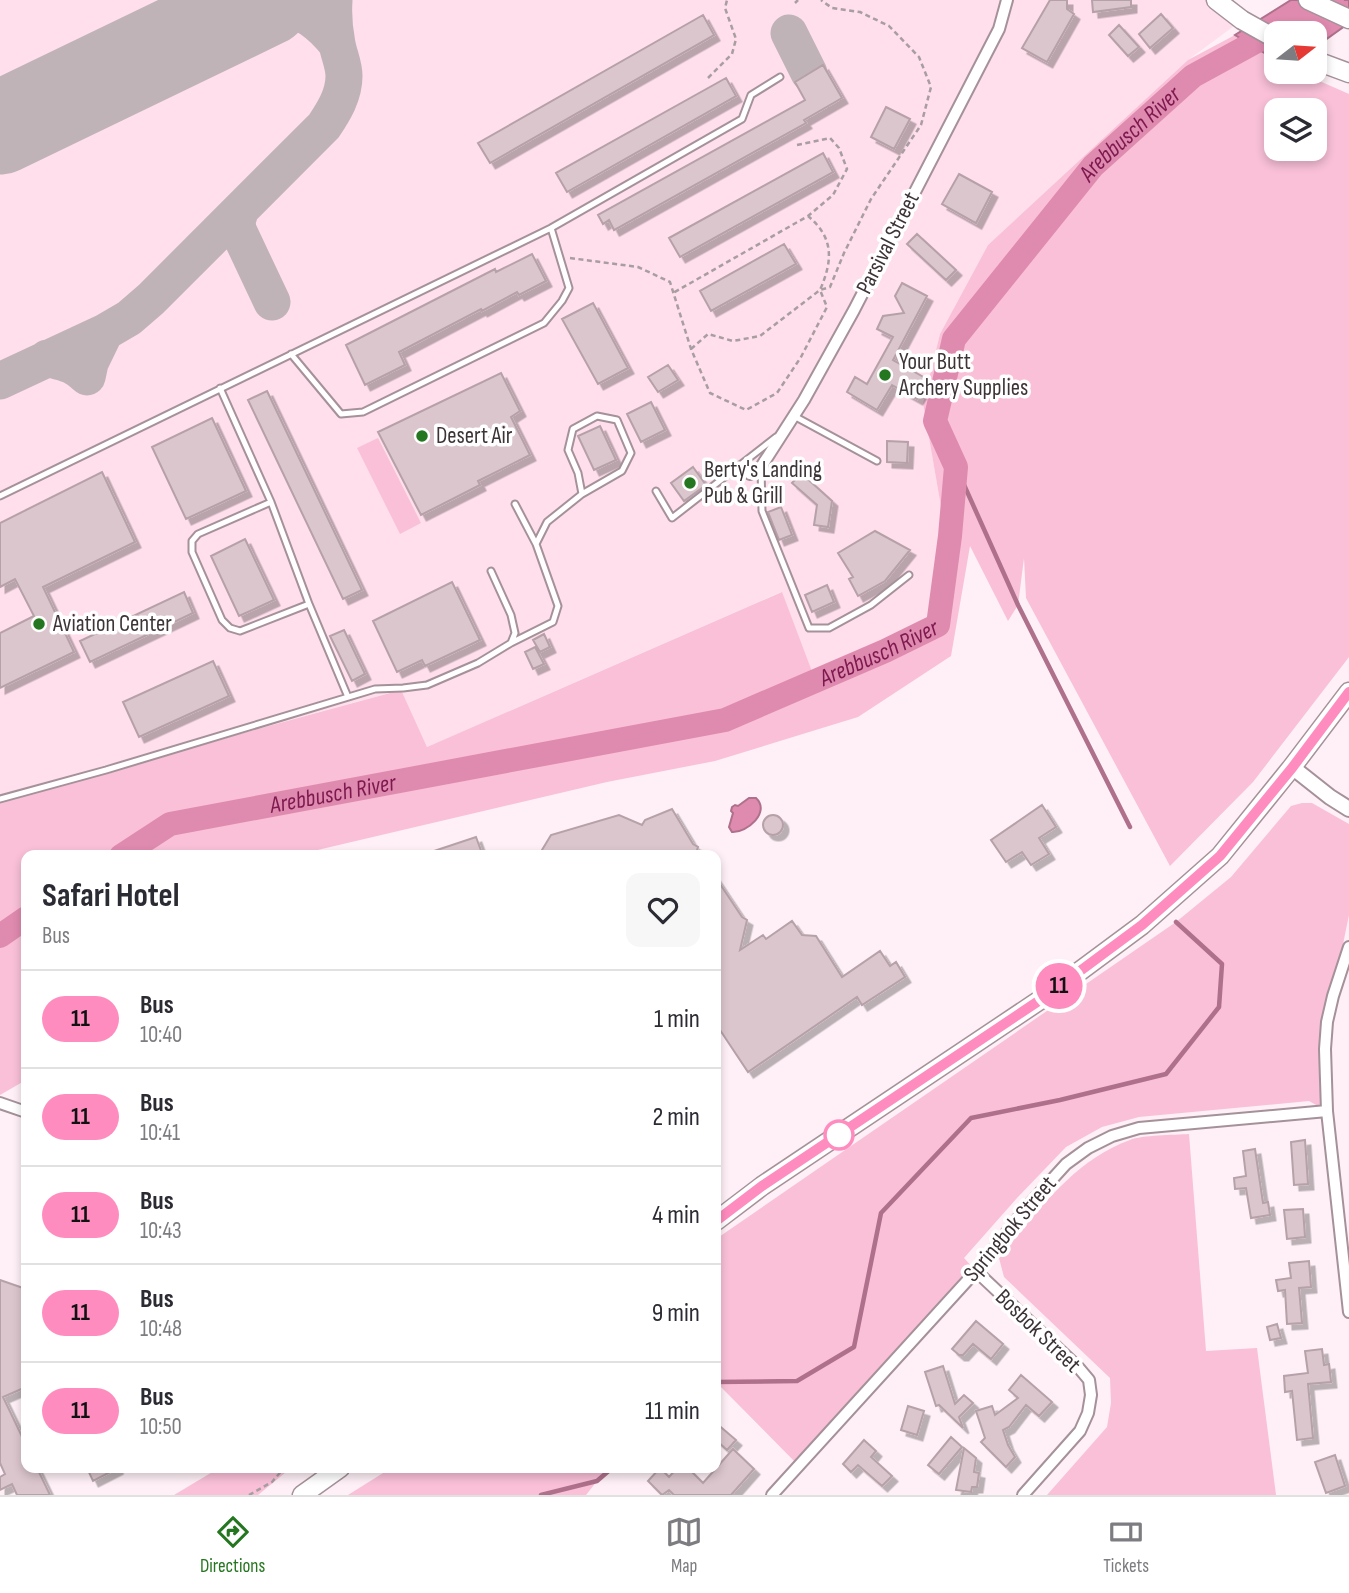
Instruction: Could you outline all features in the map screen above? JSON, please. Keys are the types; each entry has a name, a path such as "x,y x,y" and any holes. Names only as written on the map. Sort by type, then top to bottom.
{"main road":[{"path":"1216,0 1264,32"},
{"path":"1308,0 1349,19"},
{"path":"1327,65 1349,73"},
{"path":"721,1217 762,1186 1049,994 1142,925 1220,856 1292,768 1349,692"},
{"path":"302,1495 333,1473"}],"street":[{"name":"Parsival Street","path":"750,474 761,467 794,416 854,310 999,29 1007,0"},
{"path":"1292,768 1349,809"},
{"path":"1349,947 1333,996 1325,1049 1327,1111 1349,1312"},
{"path":"0,1103 21,1110"},
{"name":"Springbok Street","path":"772,1495 976,1271 1027,1207 1066,1164 1088,1148 1112,1136 1139,1128 1327,1111"},
{"name":"Bosbok Street","path":"976,1271 1089,1380 1091,1395 1088,1413 1080,1430 1023,1495"}],"lane":[{"path":"0,496 551,228 742,119 751,95 780,78"},
{"path":"291,354 341,414 363,412 544,323 569,288 551,228"},
{"path":"220,388 271,502 309,604 348,697"},
{"path":"536,544 547,522 582,494 622,471 631,453 617,420 597,416 573,429 568,450 579,473 582,494"},
{"path":"794,416 877,461"},
{"path":"656,491 672,518 784,431"},
{"path":"761,467 762,512 809,628 829,628 871,605 909,575"},
{"path":"271,502 198,534 192,541 192,552 222,620 230,628 240,631 309,604"},
{"path":"0,799 375,689 427,685 478,663 553,622 558,606 536,544 515,504"},
{"path":"491,571 511,615 515,633 511,643"}],"path":[{"path":"708,78 732,54 736,39 725,8 727,0"},
{"path":"691,349 708,334 733,341 760,336 820,290 830,287 871,199 921,125 932,87 919,57 888,26 860,12 832,8 821,0"},
{"path":"673,293 808,216 833,195 847,169 839,148 830,138 797,145"},
{"path":"560,257 638,267 670,282 691,349 710,393 746,410 777,393 802,357 827,307 820,290 828,272 830,247 818,225 808,216"},
{"path":"249,1495 272,1482 280,1473"}],"shaded area":[{"path":"0,0 1216,0 1242,20 1188,60 988,245 940,334 923,403 944,524 942,569 932,624 813,674 781,592 427,747 400,690 0,799"},
{"path":"1291,0 1349,0 1349,23 1327,39 1327,21 1264,21 1264,53 1235,35"},
{"path":"1235,35 1264,53 1264,84 1326,84 1349,94 1349,657 1253,782 1170,866 1026,598 1024,558 1018,605 1008,621 970,546 951,656 858,717 715,761 607,782 318,850 21,850 21,1083 0,1095 0,799 401,690 427,747 782,592 813,674 932,624 942,569 944,524 923,403 940,334 988,245 1188,60"},
{"path":"378,438 421,523 400,534 357,448"},
{"path":"749,798 756,798 760,804 759,815 744,829 732,832 729,827 732,807"},
{"path":"1312,803 1349,824 1349,915 1327,1022 1327,1111 1309,1101 1139,1117 1102,1127 1066,1147 964,1258 976,1271 798,1465 721,1387 721,1236 1176,922 1231,877 1291,806"},
{"path":"1189,1134 1206,1351 1257,1348 1276,1495 1047,1495 1107,1427 1111,1403 1110,1378 1004,1277 999,1258 1057,1190 1090,1161 1135,1138"},
{"path":"211,1473 285,1473 258,1495 174,1495"},
{"path":"383,1473 606,1473 586,1495 348,1495"}],"building":[{"path":"1050,0 1067,0 1067,9 1074,14 1047,62 1022,48"},
{"path":"1092,0 1131,0 1131,7 1093,12"},
{"path":"1161,14 1173,28 1150,48 1139,34"},
{"path":"703,15 714,35 490,163 478,143"},
{"path":"1119,25 1139,47 1128,56 1109,35"},
{"path":"823,65 842,98 804,120 806,123 614,230 609,220 603,224 598,215 805,100 795,82"},
{"path":"726,78 736,96 567,192 556,173"},
{"path":"886,107 910,119 894,149 871,137"},
{"path":"823,153 833,172 680,257 669,238"},
{"path":"959,174 992,192 976,223 942,204"},
{"path":"917,234 956,270 946,280 907,244"},
{"path":"784,244 796,264 711,311 700,291"},
{"path":"532,254 546,281 519,295 517,292 482,311 481,309 399,352 405,365 365,385 346,345 495,269 496,272"},
{"path":"902,283 927,296 893,360 929,380 917,399 892,385 877,410 847,392 855,377 867,384 893,337 877,329 883,316 904,313 895,296"},
{"path":"593,303 628,368 598,384 562,319"},
{"path":"668,365 678,380 658,392 648,377"},
{"path":"501,373 520,411 511,417 530,455 478,481 480,485 421,515 378,432"},
{"path":"267,391 362,590 343,599 248,400"},
{"path":"651,402 665,430 641,442 627,414"},
{"path":"212,418 246,491 186,519 152,447"},
{"path":"600,426 616,460 594,470 578,436"},
{"path":"887,441 908,442 907,463 887,462"},
{"path":"693,467 706,485 684,501 671,483"},
{"path":"102,472 135,542 43,587 74,652 0,688 0,633 34,616 15,579 0,587 0,523"},
{"path":"801,473 832,501 828,527 814,525 817,505 792,483"},
{"path":"781,507 792,535 779,540 768,512"},
{"path":"875,531 910,550 885,581 858,596 849,579 853,577 838,553"},
{"path":"245,539 274,600 239,616 211,556"},
{"path":"452,582 480,640 425,666 422,660 397,672 373,621"},
{"path":"827,585 834,602 812,612 805,595"},
{"path":"184,592 193,613 90,662 80,641"},
{"path":"344,630 365,674 352,681 330,636"},
{"path":"544,634 550,647 540,652 533,640"},
{"path":"535,647 544,664 533,669 525,652"},
{"path":"213,661 229,696 139,737 123,702"},
{"path":"1042,805 1056,827 1039,838 1049,854 1031,865 1022,852 1006,862 991,840"},
{"path":"672,809 693,844 698,847 697,850 542,850 551,835 619,815 642,825 645,820"},
{"path":"773,815 780,818 783,825 780,832 773,835 766,832 763,825 766,818"},
{"path":"476,837 481,850 437,850"},
{"path":"721,886 742,917 747,920 740,950 763,935 766,939 792,921 802,935 816,936 842,977 880,951 890,966 896,962 905,977 862,1005 857,997 748,1072 721,1032"},
{"path":"1305,1140 1308,1184 1294,1185 1291,1142"},
{"path":"1255,1149 1263,1203 1268,1202 1270,1215 1251,1218 1246,1188 1235,1189 1234,1178 1246,1176 1243,1151"},
{"path":"1303,1209 1305,1237 1287,1239 1284,1210"},
{"path":"1309,1261 1311,1287 1299,1288 1302,1323 1287,1324 1285,1290 1278,1291 1276,1280 1291,1278 1289,1263"},
{"path":"0,1280 21,1287 21,1389 3,1397 21,1435 21,1473 39,1473 50,1495 17,1495 12,1484 0,1490 0,1477 5,1474 0,1463"},
{"path":"976,1321 1003,1344 991,1359 973,1344 963,1355 952,1349"},
{"path":"1277,1324 1281,1338 1270,1340 1267,1327"},
{"path":"1322,1349 1324,1365 1329,1364 1331,1382 1308,1384 1313,1438 1297,1440 1292,1391 1285,1392 1284,1376 1308,1373 1305,1351"},
{"path":"943,1366 955,1404 964,1395 973,1403 959,1417 963,1428 939,1405 936,1406 925,1372"},
{"path":"1021,1375 1052,1402 1039,1416 1026,1405 1009,1427 1003,1430 1015,1457 1006,1467 981,1442 985,1438 976,1411 992,1406 995,1415 1018,1398 1009,1390"},
{"path":"908,1406 924,1411 917,1435 901,1430"},
{"path":"721,1427 736,1440 727,1450 721,1445"},
{"path":"951,1437 962,1447 939,1474 928,1465"},
{"path":"864,1440 876,1451 871,1457 892,1476 882,1486 858,1465 851,1472 843,1464"},
{"path":"964,1448 976,1458 974,1472 979,1473 977,1487 972,1487 971,1492 956,1490"},
{"path":"733,1449 754,1469 731,1495 674,1495 669,1490 662,1495 648,1481 655,1473 665,1473 669,1477 673,1473 693,1473 703,1483 712,1473 721,1473 721,1463"},
{"path":"1335,1455 1345,1486 1326,1493 1315,1462"},
{"path":"89,1473 108,1473 93,1481"}],"waterway":[{"name":"Arebbusch River","path":"130,850 170,824 725,720 885,651 938,625 956,467 935,421 954,339 1093,166 1193,76 1332,0"},
{"path":"956,467 1018,605 1130,827"},
{"name":"Arebbusch River","path":"0,936 21,921"},
{"path":"721,1382 797,1381 854,1347 881,1213 971,1118 1166,1074 1219,1007 1222,964 1176,922"},
{"path":"541,1495 597,1481 606,1473"}],"taxiway":[{"path":"0,381 129,318 324,126 338,102 344,83 334,27 334,0"},
{"path":"251,7 278,6 304,14 325,30 337,44"},
{"path":"789,33 809,73"},
{"path":"241,209 237,221 238,230 272,302"},
{"path":"47,358 73,367 87,377 90,363 105,332"}],"runway":[{"path":"0,128 265,0"}],"bus line":[{"name":"11","path":"721,1218 762,1186 1049,994 1142,925 1220,856 1292,768 1349,692"}],"place":[{"name":"Your Butt Archery Supplies","path":"885,375"},
{"name":"Desert Air","path":"422,436"},
{"name":"Berty's Landing Pub & Grill","path":"690,483"},
{"name":"Aviation Center","path":"39,624"}]}
